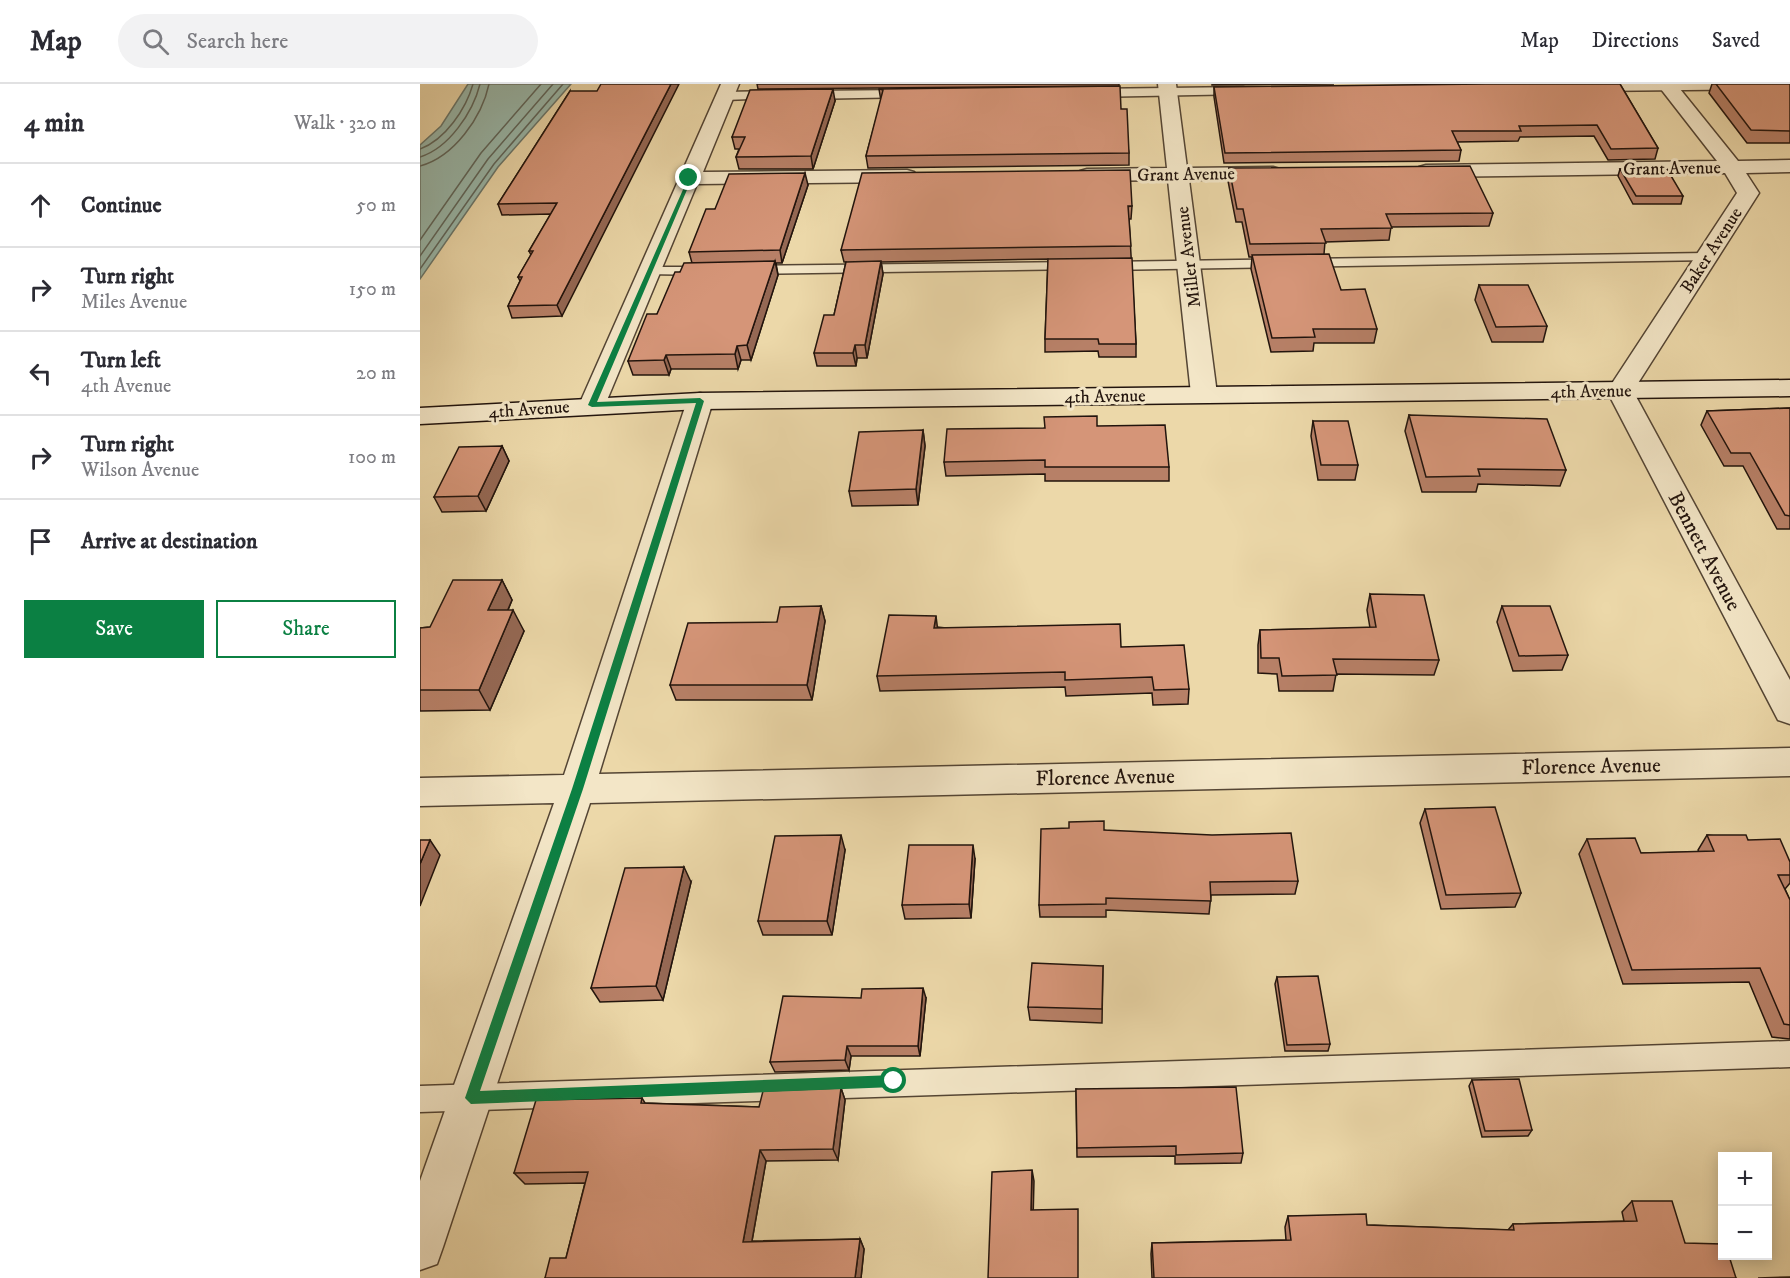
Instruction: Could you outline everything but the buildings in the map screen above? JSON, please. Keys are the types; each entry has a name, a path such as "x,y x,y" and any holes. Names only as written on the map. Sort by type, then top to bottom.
{"street":[{"name":"Baker Avenue","path":"1620,391 1748,193 1732,167 1667,85"},
{"name":"Miller Avenue","path":"1168,88 1204,394"},
{"path":"592,405 727,90"},
{"name":"Grant Avenue","path":"1402,171 1790,166"},
{"name":"Grant Avenue","path":"1071,175 1296,173"},
{"path":"689,178 928,176"},
{"name":"4th Avenue","path":"420,416 700,401 1790,388"},
{"name":"Bennett Avenue","path":"1620,391 1790,711"},
{"path":"420,1247 577,789 700,401"},
{"name":"Florence Avenue","path":"420,792 1790,762"}],"lane":[{"path":"1585,87 1790,85"},
{"path":"1072,93 1168,88 1251,91"},
{"path":"727,90 791,95 917,94"},
{"path":"650,271 1707,257"},
{"path":"420,1099 894,1081 1790,1054"}],"water":[{"path":"468,84 571,84 498,167 420,279 420,145 441,126"}],"route":[{"path":"689,178 592,405 700,401 577,789 471,1098 894,1081"}]}
